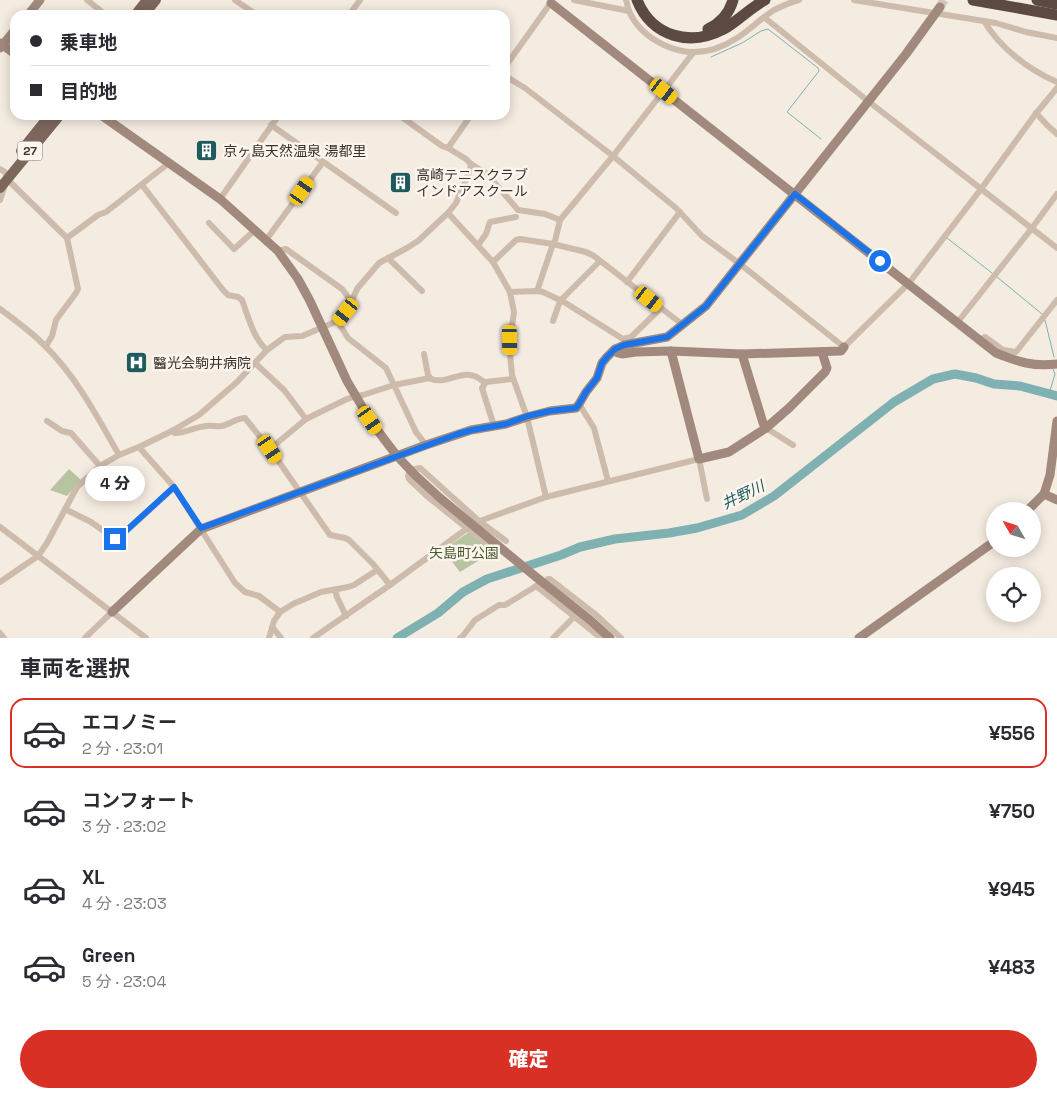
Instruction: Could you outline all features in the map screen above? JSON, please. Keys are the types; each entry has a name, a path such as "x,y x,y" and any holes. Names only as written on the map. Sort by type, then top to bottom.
{"highway":[{"path":"637,0 643,11 656,26 680,38 707,36 725,28 767,2"},
{"path":"644,0 660,21 682,31 709,28 717,24 727,14 733,0"},
{"path":"973,0 1057,15"},
{"path":"1037,0 1057,4"}],"main road":[{"path":"139,10 147,0"},
{"path":"148,10 156,0"},
{"name":"27","path":"0,188 3,174 46,120"},
{"name":"27","path":"3,174 55,120"}],"street":[{"path":"32,10 40,0"},
{"path":"87,0 100,10"},
{"path":"235,0 250,10"},
{"path":"574,0 629,11"},
{"path":"626,0 632,18 643,32 656,42 693,53 709,51 722,46 737,38 773,11 799,0"},
{"path":"854,0 938,10 1057,38"},
{"path":"510,60 550,1 996,353 1013,360 1034,365 1057,364"},
{"path":"767,2 773,11"},
{"path":"85,638 201,528 426,445 472,430 506,424 550,411 576,408 597,378 602,363 615,349 624,345 667,337 706,306 938,10"},
{"path":"765,18 1057,248"},
{"path":"984,21 1006,48 1026,66 1057,82"},
{"path":"1,45 10,35"},
{"path":"537,291 555,241 560,220 613,156 693,53"},
{"path":"510,79 525,88 613,156 680,212 702,236 844,347"},
{"path":"615,349 618,353 622,354 671,351 742,354 840,351 908,283 981,189 1036,113 1057,88"},
{"path":"1036,113 1057,134"},
{"path":"108,120 220,199 278,252 298,279 310,301 347,381 370,420 397,456 440,498 505,552 536,582 601,638"},
{"path":"220,199 276,120"},
{"path":"406,120 442,146 466,159 487,174 518,210 545,214 560,220"},
{"path":"448,148 468,120"},
{"path":"272,125 396,213"},
{"path":"266,240 323,162"},
{"path":"67,238 98,215 106,212 169,163"},
{"path":"0,582 38,556 77,487 100,466 119,455 139,448 172,431 199,415 237,382 267,350 285,337 302,336 338,322 352,302 357,289 379,263 418,241 448,213 456,203 471,164"},
{"path":"0,200 3,174"},
{"path":"3,174 67,238 78,288 56,320 52,336 46,346"},
{"path":"142,185 222,290 228,295 242,300 258,339 267,350"},
{"path":"957,323 1057,194"},
{"path":"627,282 680,212"},
{"path":"448,213 493,262 510,292 514,312 510,340 513,379 528,416 546,497"},
{"path":"478,245 486,234 490,222 516,217"},
{"path":"208,223 234,249 256,230"},
{"path":"493,262 516,240 520,239 586,252 594,256 683,325"},
{"path":"278,252 286,249 342,289 352,302"},
{"path":"388,258 422,291"},
{"path":"553,321 560,301 600,261"},
{"path":"510,292 543,292 564,302 624,339 631,337 661,308"},
{"path":"980,340 985,337 1003,350 1016,352 1057,300"},
{"path":"0,309 46,346 69,373 119,455"},
{"path":"338,322 348,338 386,368 416,432 426,445"},
{"path":"671,351 707,499"},
{"path":"478,521 546,497 729,452 766,428 825,372 827,368 822,352"},
{"path":"424,354 430,378"},
{"path":"742,354 762,423 766,428 793,445"},
{"path":"255,363 284,390 306,419"},
{"path":"270,449 306,419 356,396 394,385 430,378 440,381 462,375 472,375 477,376 485,383"},
{"path":"494,426 482,388 486,382 513,379"},
{"path":"579,404 594,428 608,481"},
{"path":"172,431 178,434 189,429 222,426 243,417 270,449 330,535 348,540 373,564 390,585"},
{"path":"47,421 62,431 71,433 100,466"},
{"path":"1036,502 1044,494 1050,475 1057,422"},
{"path":"139,448 174,487 235,583 245,592 259,596 280,612"},
{"path":"410,470 420,468 478,521 506,542"},
{"path":"410,470 409,479 493,550"},
{"path":"65,509 91,522 115,539 174,487"},
{"path":"1044,494 1057,500"},
{"path":"0,527 146,638"},
{"path":"314,638 468,528"},
{"path":"864,636 986,548"},
{"path":"269,638 274,621 280,612 321,592 354,585 377,570"},
{"path":"548,579 595,614 621,638"},
{"path":"460,638 475,620 499,605 505,605 536,582"},
{"path":"536,582 590,620 610,638"},
{"path":"335,590 346,616"},
{"path":"553,638 575,616"},
{"path":"272,627 281,638"},
{"path":"0,633 4,638"}],"green space":[{"path":"69,469 81,480 67,496 50,490"},
{"name":"矢島町公園","path":"469,532 494,551 460,572 443,550"}],"waterway":[{"path":"711,57 768,29 818,68 819,71 787,112 821,139"},
{"path":"947,238 992,273"},
{"path":"997,277 1042,314"},
{"path":"1045,320 1054,357"},
{"path":"1049,394 1055,374 1053,369"},
{"name":"井野川","path":"397,638 438,613 463,592 487,579 580,547 615,539 697,528 742,515 774,496 894,402 933,379 955,374 994,384 1020,386 1057,396"}],"tunnel":[{"path":"940,7 944,0"}],"place":[{"name":"京ヶ島天然温泉 湯都里","path":"207,151"},
{"name":"高崎テニスクラブ インドアスクール","path":"400,183"},
{"name":"醫光会駒井病院","path":"137,363"}],"route":[{"path":"115,539 174,487 201,528 458,434 506,424 550,411 576,408 597,378 602,363 615,349 624,345 667,337 706,306 795,194 880,261"}]}
